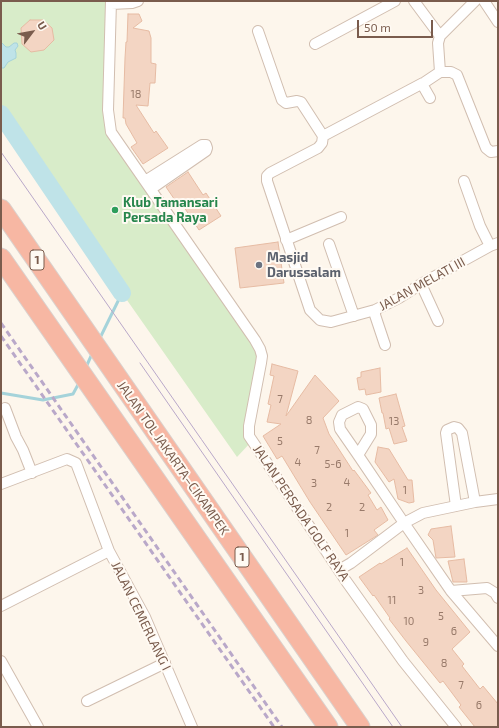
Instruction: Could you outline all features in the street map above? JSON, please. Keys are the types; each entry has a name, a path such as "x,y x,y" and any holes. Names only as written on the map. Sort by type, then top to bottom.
{"highway":[{"name":"JALAN TOL JAKARTA–CIKAMPEK","path":"1,209 360,727"},
{"name":"JALAN TOL JAKARTA–CIKAMPEK","path":"1,258 328,727"}],"street":[{"path":"111,2 132,3 138,1"},
{"path":"315,44 395,1"},
{"path":"414,1 440,36"},
{"path":"430,98 428,80 440,36 475,1"},
{"path":"484,1 498,22"},
{"name":"JALAN PERSADA GOLF RAYA","path":"111,2 108,110 111,132 260,349 262,356 249,426 249,436 402,661 456,727"},
{"path":"258,31 282,100 286,103 297,101 301,102 323,136 322,143 318,148 267,176 267,181 286,240 341,217"},
{"path":"323,136 428,80 451,72 457,75 486,148 491,152 498,151"},
{"path":"202,145 206,145 206,151 148,185 202,145"},
{"path":"464,181 480,226 494,245"},
{"name":"JALAN MELATI III","path":"286,240 310,310 320,320 331,322 375,310 494,245"},
{"path":"329,244 354,316"},
{"path":"421,284 438,322"},
{"path":"375,310 375,315 385,345"},
{"path":"5,408 32,473"},
{"path":"456,506 446,433 454,427 458,428 462,432 475,502"},
{"path":"358,456 451,591 498,646"},
{"path":"1,484 67,459 76,463 109,551"},
{"path":"339,570 362,555 404,523 423,513 498,498"},
{"name":"JALAN CEMERLANG I","path":"1,606 109,551 144,617 192,727"},
{"path":"451,591 487,588 495,593 498,598"},
{"path":"1,661 38,727"},
{"path":"87,701 165,663"}],"green space":[{"name":"Klub Tamansari Persada Raya","path":"1,1 114,1 110,86 105,127 255,340 261,353 252,441 237,457 122,293 1,114"}],"water":[{"path":"1,42 6,47 9,47 14,43 17,43 18,46 15,50 16,58 8,62 4,68 1,68"}],"building":[{"path":"128,14 139,14 142,21 133,28 149,31 151,38 151,63 156,64 155,83 150,83 148,106 136,105 154,133 156,131 168,148 143,164 131,147 137,143 126,124 125,118 123,118"},
{"path":"30,20 43,20 52,28 54,40 44,50 31,52 22,44 21,28"},
{"path":"188,172 203,195 206,193 221,216 199,230 182,204 179,206 166,187"},
{"name":"Masjid Darussalam","path":"278,242 284,283 240,288 235,248"},
{"path":"272,364 298,371 286,416 315,375 339,401 323,418 329,434 353,471 354,470 371,493 368,495 377,510 381,507 388,520 374,530 378,535 346,555 310,502 282,456 277,459 263,436 281,424 267,422 271,405 268,404 274,376 270,375"},
{"path":"380,368 381,392 366,395 365,389 359,390 357,378 361,377 361,372"},
{"path":"396,394 405,426 402,427 407,441 394,444 389,428 386,429 379,398"},
{"path":"378,447 389,449 408,480 412,480 414,502 409,503 398,499 394,479 389,482 375,462"},
{"path":"451,526 455,557 436,558 433,540 428,535 431,529"},
{"path":"407,548 436,590 470,632 452,649 464,664 462,666 480,689 483,686 498,704 498,727 475,727 459,707 461,705 443,681 440,683 406,641 389,619 390,618 374,595 373,596 359,577"},
{"path":"464,559 467,582 453,582 448,561"}],"waterway":[{"path":"1,114 122,293"},
{"path":"99,340 122,293"},
{"path":"86,367 92,354"},
{"path":"1,393 43,400 73,394 80,381"}],"tram line":[{"path":"1,152 402,727"},
{"path":"140,363 393,727"}],"railway":[{"path":"1,323 282,727"},
{"path":"1,336 274,727"}],"place":[{"name":"Klub Tamansari Persada Raya","path":"115,210"},
{"name":"Masjid Darussalam","path":"259,265"}]}
